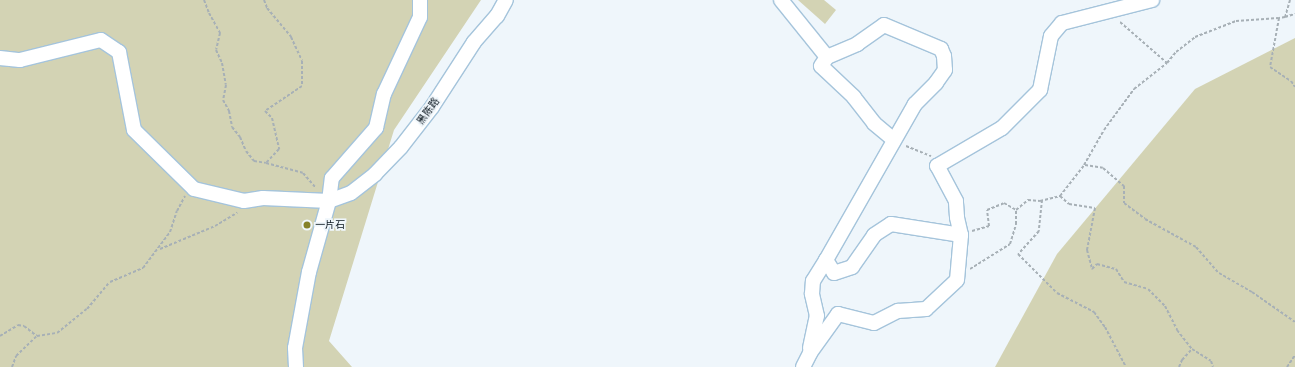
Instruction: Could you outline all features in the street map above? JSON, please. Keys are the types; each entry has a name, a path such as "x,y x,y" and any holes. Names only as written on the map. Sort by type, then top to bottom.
{"street":[{"path":"296,367 295,348 308,280 329,201 332,178 376,128 384,94 420,16 420,0"},
{"name":"黑陈路","path":"329,201 352,193 375,174 401,147 432,107 474,42 497,16 506,0"},
{"path":"781,0 827,57"},
{"path":"803,367 810,353 838,314 874,323 898,311 926,309 957,280 961,235 957,217 956,201 937,166 1002,128 1040,90 1051,36 1062,23 1152,0"},
{"path":"810,353 817,316 812,294 813,281 915,104 936,83 945,70 944,56 941,49 884,25 857,44 827,57 821,66 854,97 874,123 894,140"},
{"path":"0,58 20,60 101,40 119,52 134,130 194,189 244,201 263,198 329,201"},
{"path":"826,260 834,273 852,267 874,235 891,224 961,235"}],"path":[{"path":"204,0 220,33 216,50 222,63 226,85 223,100 229,111 232,127 240,137 246,151 254,161 303,173 329,201"},
{"path":"264,0 267,8 291,37 302,61 302,86 265,111 272,118 278,149 266,163"},
{"path":"1285,16 1290,0"},
{"path":"1108,12 1167,63"},
{"path":"1016,210 1028,200 1042,200 1060,196 1084,165 1104,130 1134,89 1167,63 1176,52 1200,35 1236,21 1279,18 1295,14"},
{"path":"1279,18 1270,67 1292,81 1295,86"},
{"path":"1084,165 1102,168 1124,186 1124,203 1152,223 1196,247 1219,273 1252,292 1295,322"},
{"path":"12,367 16,356 37,336 57,333 87,309 110,282 143,268 170,232 183,199 194,189"},
{"path":"1060,196 1069,204 1095,208 1086,250 1092,270 1097,264 1116,269 1124,282 1148,289 1165,306 1177,330 1192,350 1211,360 1213,367"},
{"path":"1042,200 1039,231 1018,254 1057,293 1094,312 1105,327 1126,367"},
{"path":"961,235 989,226 987,210 1004,204 1016,210"},
{"path":"957,280 974,266 1010,244 1016,224 1016,210"},
{"path":"158,249 209,228 238,213"},
{"path":"0,336 18,325 24,326 37,336"},
{"path":"1179,367 1182,360 1192,350"},
{"path":"1287,367 1295,354"}],"green space":[{"path":"0,0 481,0 394,130 329,341 352,367 0,367"},
{"path":"798,0 824,0 836,10 825,24"},
{"path":"1295,38 1295,367 995,367 1057,254 1195,89"}],"place":[{"name":"一片石","path":"307,225"}]}
